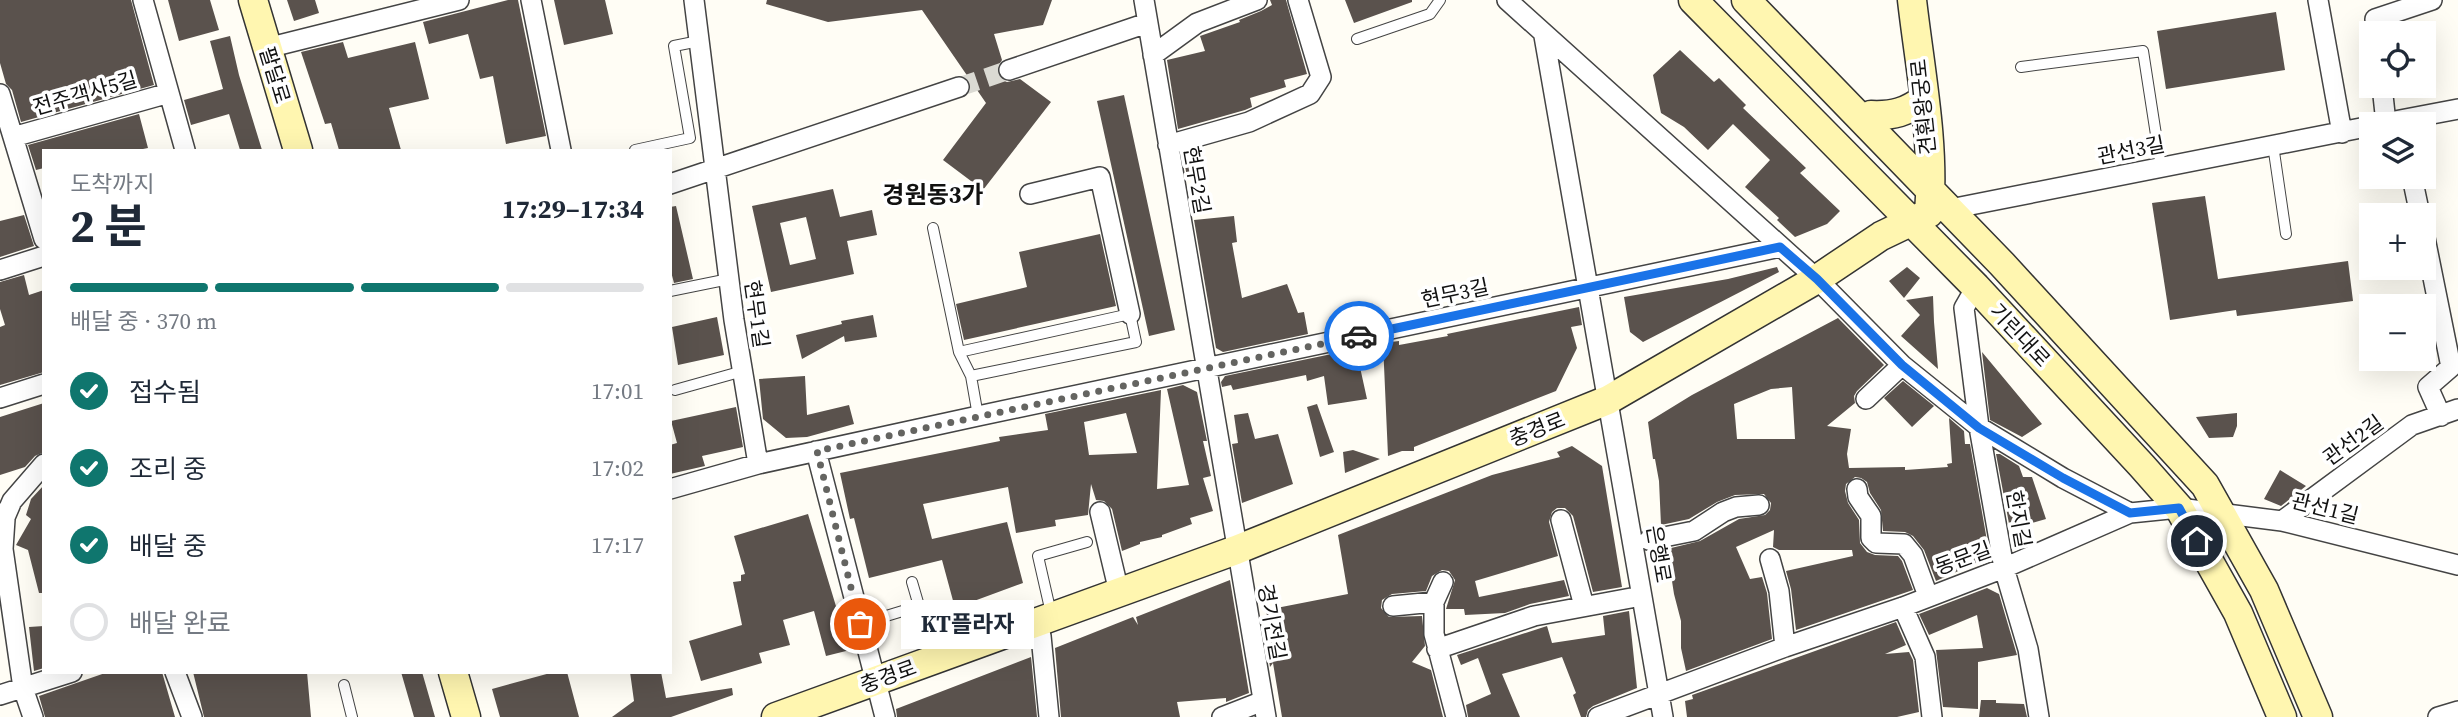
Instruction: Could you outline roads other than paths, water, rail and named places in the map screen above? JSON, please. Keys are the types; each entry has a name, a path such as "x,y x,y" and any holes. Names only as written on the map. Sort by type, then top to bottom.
{"street":[{"name":"전주객사5길","path":"143,0 169,93 180,149"},
{"name":"팔달로","path":"253,0 298,149"},
{"path":"267,48 459,0"},
{"path":"531,0 561,149"},
{"name":"현무1길","path":"694,0 729,279 758,464"},
{"name":"현무2길","path":"1144,0 1236,550"},
{"path":"1153,55 1197,23 1257,0"},
{"path":"1168,145 1249,122 1310,94 1321,77 1298,0"},
{"path":"1507,0 1817,279 1902,365 1979,428 2063,478 2130,513"},
{"name":"기린대로","path":"1693,0 1930,209 2187,463 2205,485 2264,590 2318,717"},
{"name":"기린대로","path":"1746,0 1866,122 1930,209 1976,287 2179,508 2238,613 2282,717"},
{"name":"견훤왕궁로","path":"1912,0 1924,99 1930,209"},
{"path":"2318,0 2342,133"},
{"path":"2375,21 2432,0"},
{"path":"1009,70 1147,23"},
{"path":"1544,36 1608,400"},
{"path":"672,183 959,87"},
{"name":"전주객사5길","path":"13,137 169,93"},
{"name":"전주객사5길","path":"0,94 42,232"},
{"path":"1866,122 1871,115 1898,114 1910,110 1924,99"},
{"name":"관선3길","path":"2436,113 2458,109"},
{"name":"관선3길","path":"1930,209 2359,129"},
{"path":"1030,194 1100,177 1130,314"},
{"name":"충경로","path":"776,717 1046,626 1119,592 1236,550 1608,400 1817,279 1881,236 1930,209"},
{"name":"현무3길","path":"1205,367 1590,289 1780,247"},
{"path":"0,270 42,257"},
{"path":"2433,280 2451,367 2428,387 2450,412"},
{"name":"한지길","path":"1976,287 1964,308 1979,428 2004,568 2028,649 2039,717"},
{"path":"1866,399 1902,365"},
{"path":"672,488 758,464 1205,367"},
{"path":"0,398 42,385"},
{"name":"은행로","path":"1608,400 1663,717"},
{"name":"관선2길","path":"2282,521 2412,425 2450,412"},
{"path":"817,451 885,717"},
{"path":"33,717 23,688 3,549 2,521 12,501 42,466"},
{"name":"동문길","path":"1857,489 1857,497 1871,516 1871,538 1876,543 1904,544 1913,555 1928,596"},
{"name":"은행로","path":"1648,540 1694,531 1723,512 1736,507 1759,505"},
{"name":"관선1길","path":"2179,508 2282,521 2458,565"},
{"name":"동문길","path":"1598,717 1785,647 1903,607 2004,568 2130,513 2179,508"},
{"path":"1100,512 1119,592"},
{"path":"1561,520 1584,606"},
{"name":"경기전길","path":"1222,717 1264,709 1236,550"},
{"path":"1770,559 1779,592 1785,647"},
{"path":"1443,582 1434,602 1434,634 1456,717"},
{"path":"1437,649 1534,616 1632,598"},
{"path":"1394,606 1434,602"},
{"path":"1903,607 1925,657 1931,717"},
{"path":"1046,626 1049,717"},
{"path":"0,695 66,674"},
{"path":"176,674 192,717"},
{"path":"454,674 466,717"},
{"path":"2438,717 2458,711"}],"lane":[{"path":"1357,39 1430,14 1440,0"},
{"path":"640,149 690,138 674,46 699,41"},
{"path":"2021,67 2143,51 2161,167"},
{"path":"2273,145 2287,234"},
{"path":"933,229 959,352 971,376 978,415"},
{"path":"672,291 729,279"},
{"path":"959,352 1130,314 1136,342 971,376"},
{"path":"675,390 743,371"},
{"path":"1046,626 1038,556 1087,542"},
{"path":"860,624 919,606 912,582"},
{"path":"344,685 352,717"}],"tunnel":[{"path":"959,87 1009,70"}],"place":[{"name":"KT플라자","path":"860,624"}],"district":[{"name":"경원동3가","path":"933,194"}]}
